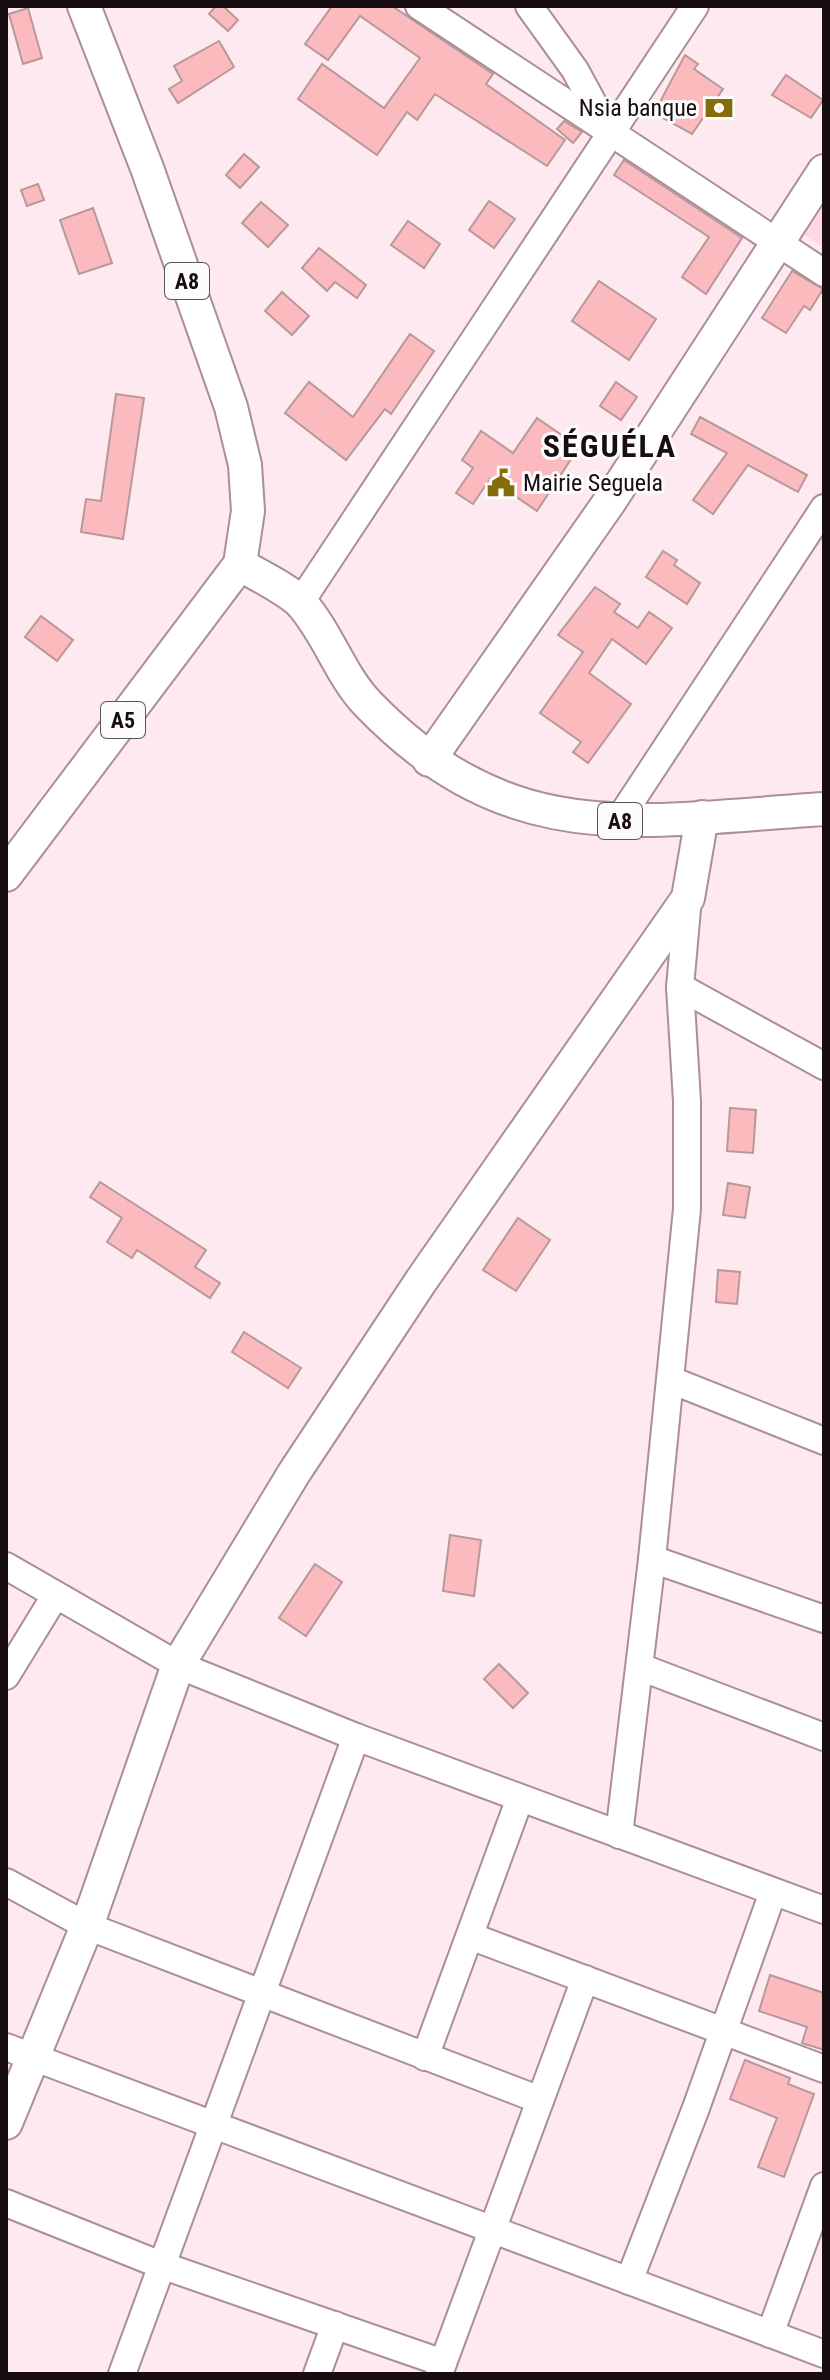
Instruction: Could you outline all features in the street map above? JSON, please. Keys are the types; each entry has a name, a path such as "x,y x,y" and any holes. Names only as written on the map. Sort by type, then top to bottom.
{"main road":[{"name":"A8","path":"84,6 147,168 231,407 245,465 248,511 240,564"},
{"path":"240,564 300,603 355,691 429,760 602,513 824,171"},
{"name":"A5","path":"6,875 240,564"},
{"name":"A8","path":"429,760 463,782 516,804 570,817 618,821 824,809"},
{"path":"6,2123 18,2053 87,1926 178,1665 294,1473 421,1281 688,898 702,817"}],"street":[{"path":"419,6 824,273"},
{"path":"529,6 575,70 610,134"},
{"path":"300,603 695,6"},
{"path":"618,821 824,508"},
{"path":"619,1835 652,1559 687,1209 687,1101 680,987 688,898"},
{"path":"680,987 824,1066"},
{"path":"671,1380 824,1441"},
{"path":"652,1559 824,1619"},
{"path":"6,1566 178,1665 356,1737 824,1910"},
{"path":"6,1676 55,1596"},
{"path":"640,1667 824,1737"},
{"path":"122,2374 356,1737"},
{"path":"425,2057 520,1798"},
{"path":"6,1882 87,1926 540,2100"},
{"path":"629,2281 773,1892"},
{"path":"470,1936 824,2069"},
{"path":"6,2203 161,2265 335,2325 441,2369 585,1979"},
{"path":"18,2053 213,2123 824,2354"},
{"path":"770,2334 824,2187"},
{"path":"317,2374 335,2325"}],"shaded area":[{"path":"824,190 824,248 798,230"}],"building":[{"path":"216,6 223,6 238,20 228,31 209,14"},
{"path":"332,6 392,6 493,74 486,84 565,140 547,166 435,94 417,120 407,112 377,155 298,99 322,64 384,108 420,58 360,16 328,60 305,44"},
{"path":"28,8 42,58 23,64 9,14"},
{"path":"219,41 234,67 178,103 169,89 182,81 174,66"},
{"path":"685,55 698,64 694,69 723,89 692,134 654,113"},
{"path":"786,75 823,100 811,118 772,95"},
{"path":"564,121 582,132 573,143 557,129"},
{"path":"244,154 259,167 240,188 226,175"},
{"path":"624,160 742,238 706,294 682,277 709,237 614,175"},
{"path":"38,184 44,200 27,206 21,190"},
{"path":"489,201 515,219 494,248 469,230"},
{"path":"261,202 288,225 268,247 242,223"},
{"path":"93,208 112,263 79,274 60,220"},
{"path":"408,221 440,244 424,268 391,245"},
{"path":"319,248 366,285 357,298 335,282 327,291 302,268"},
{"path":"792,271 823,289 810,310 804,306 786,333 762,318"},
{"path":"599,281 656,319 629,360 572,321"},
{"path":"282,292 309,316 292,335 265,311"},
{"path":"410,334 434,351 391,414 385,409 346,460 285,413 309,382 353,417"},
{"path":"616,382 637,397 621,420 600,406"},
{"path":"116,394 144,398 123,539 81,532 86,499 101,501"},
{"path":"700,417 807,475 798,492 748,465 713,514 693,500 727,453 691,434"},
{"path":"537,418 579,447 537,511 490,479 473,504 456,493 473,468 462,460 481,431 513,453"},
{"path":"663,551 677,560 674,565 700,583 687,604 646,577"},
{"path":"595,587 620,604 614,612 638,628 649,612 672,628 646,664 612,639 589,673 631,704 588,763 573,752 581,742 540,713 583,652 558,635"},
{"path":"41,616 73,640 57,661 25,637"},
{"path":"730,1108 756,1110 753,1153 727,1151"},
{"path":"100,1182 206,1250 195,1267 220,1283 210,1298 137,1250 132,1258 107,1242 122,1218 90,1197"},
{"path":"728,1183 750,1187 745,1218 723,1215"},
{"path":"518,1218 550,1240 516,1291 483,1270"},
{"path":"718,1270 740,1272 737,1304 716,1302"},
{"path":"244,1332 301,1368 288,1388 232,1352"},
{"path":"450,1535 481,1540 474,1596 443,1591"},
{"path":"315,1564 342,1582 306,1636 279,1618"},
{"path":"499,1664 528,1693 513,1708 484,1679"},
{"path":"770,1975 824,1993 824,2050 802,2043 807,2027 759,2011"},
{"path":"745,2060 790,2078 788,2084 814,2094 784,2177 758,2167 777,2118 730,2099"}],"place":[{"name":"Nsia banque","path":"719,108"},
{"name":"Mairie Seguela","path":"501,483"}],"district":[{"name":"SÉGUÉLA","path":"610,446"}]}
